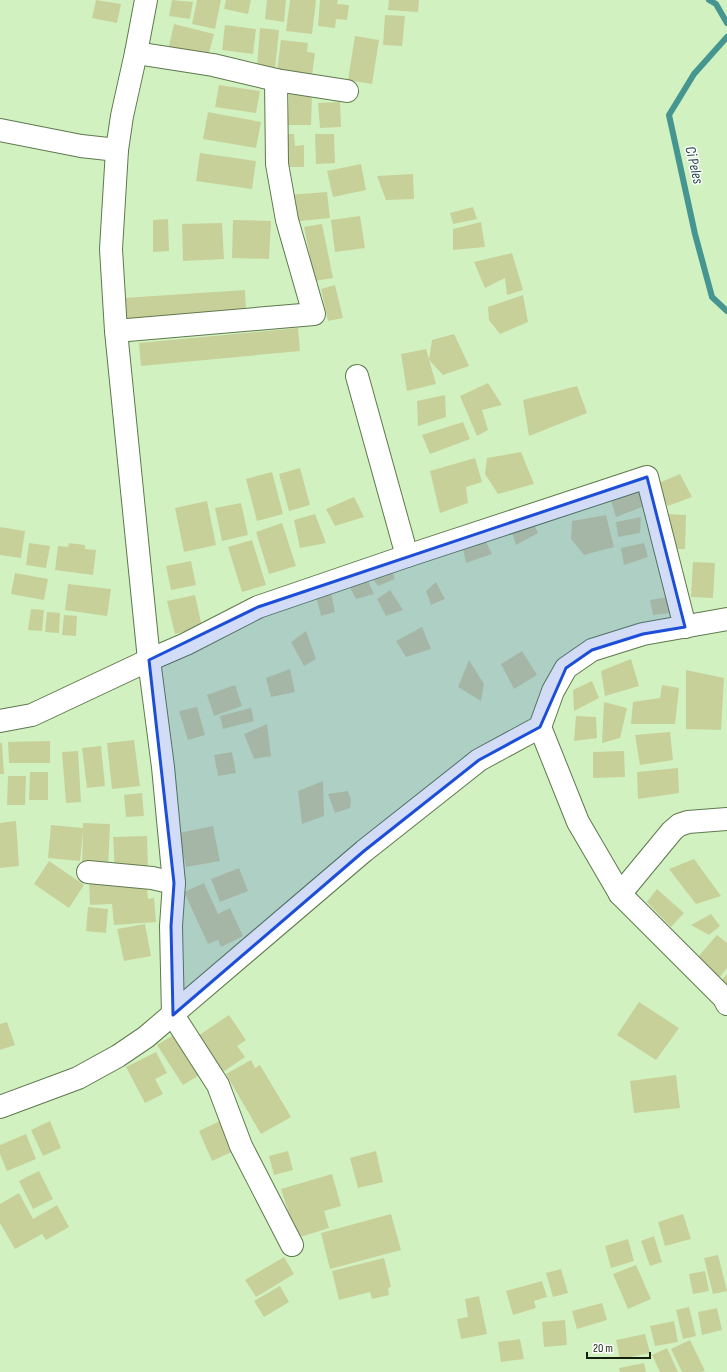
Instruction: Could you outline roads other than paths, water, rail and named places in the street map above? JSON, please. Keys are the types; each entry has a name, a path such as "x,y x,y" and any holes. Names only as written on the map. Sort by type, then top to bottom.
{"street":[{"path":"146,0 122,116 117,150 111,249 116,331 149,660 163,767 174,883 171,926 173,1015 218,1085 241,1146 292,1245"},
{"path":"136,53 213,65 276,80 347,91"},
{"path":"116,331 314,314 287,220 277,164 276,80"},
{"path":"0,130 81,146 117,150"},
{"path":"357,376 407,556"},
{"path":"0,721 32,714 186,644 258,607 647,477 685,626"},
{"path":"0,1107 78,1078 118,1056 146,1037 370,846 479,760 540,726 553,691 566,668 592,650 643,634 727,619"},
{"path":"540,726 578,822 620,894 724,998 727,1004"},
{"path":"620,894 672,831 679,825 688,822 727,819"},
{"path":"88,872 152,878 174,883"}],"waterway":[{"name":"Ci Peles","path":"709,0 716,4 727,23"},
{"name":"Ci Peles","path":"727,37 694,74 669,115 695,234 712,297 727,311"}]}
